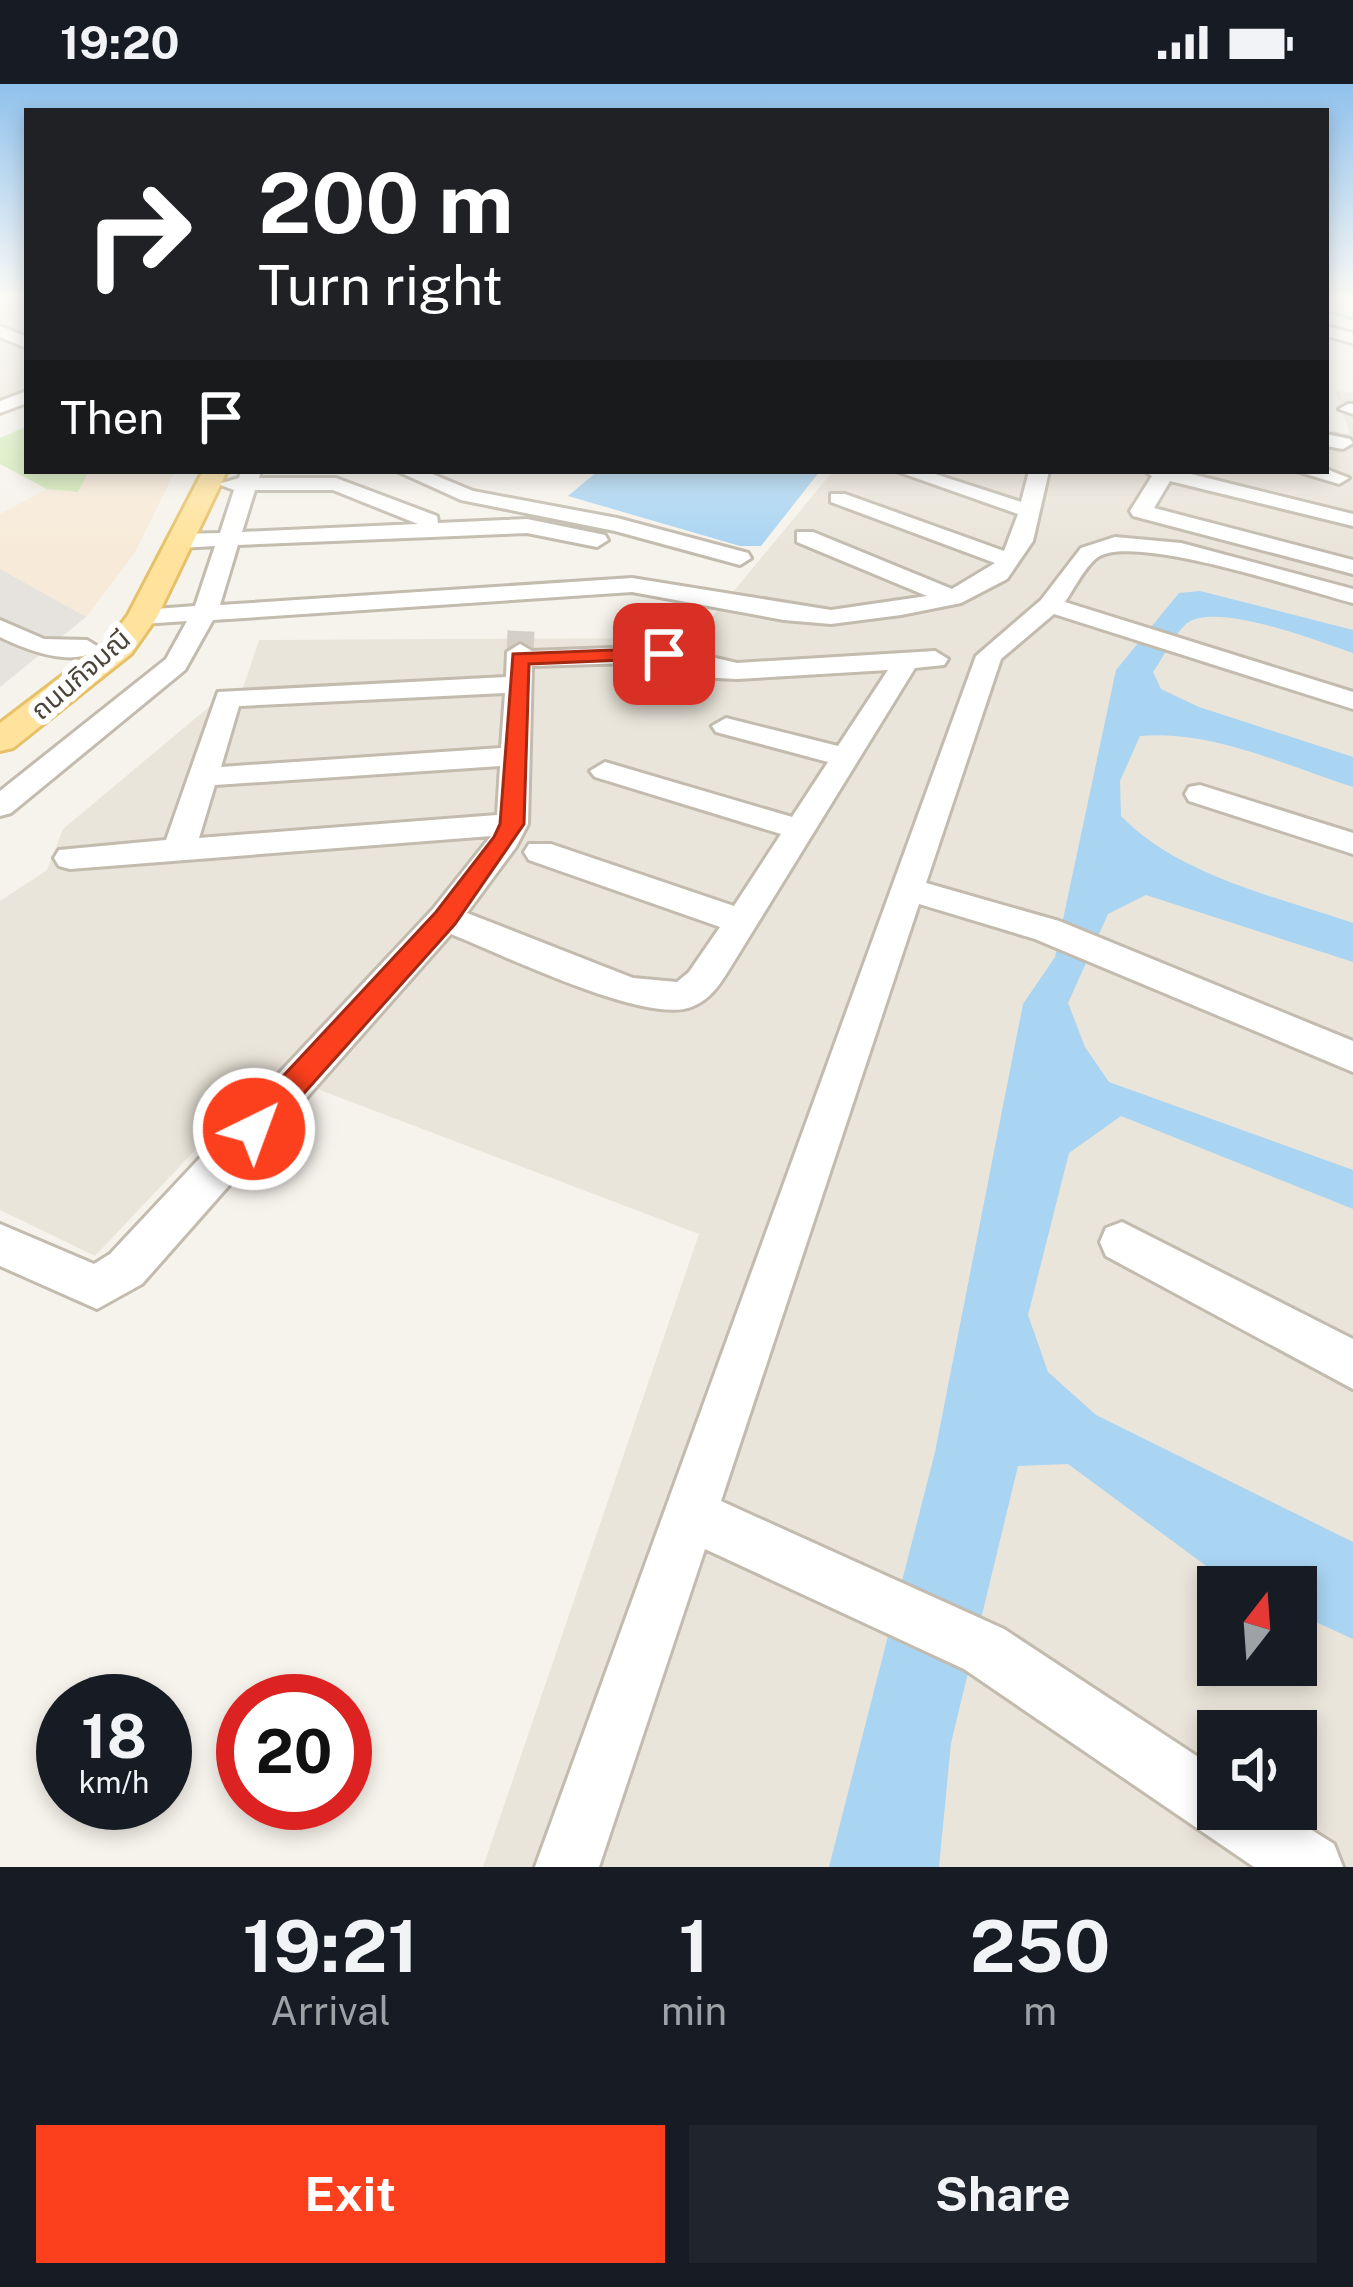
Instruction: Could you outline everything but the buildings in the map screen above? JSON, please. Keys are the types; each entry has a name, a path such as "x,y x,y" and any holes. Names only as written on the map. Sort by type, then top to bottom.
{"main road":[{"name":"ถนนกิจมณี","path":"0,740 120,646 142,616 180,541 204,475"},
{"name":"ถนนกิจมณี","path":"0,715 87,648 111,620 204,475"}],"street":[{"path":"425,474 468,496 617,525 740,558"},
{"path":"915,474 1032,512"},
{"path":"142,616 523,601 653,586 753,609 831,616 953,598 999,574 1010,562 1032,512 1035,474"},
{"path":"1159,474 1141,511 1353,567"},
{"path":"1168,474 1353,520"},
{"path":"1320,474 1339,478"},
{"path":"204,475 336,484 444,527"},
{"path":"0,806 176,664 205,612 247,479"},
{"path":"838,498 1010,562"},
{"path":"180,541 526,526 597,540"},
{"path":"805,537 953,598"},
{"path":"567,1867 989,656 1050,605 1089,553 1100,547 1132,543 1181,550 1353,596"},
{"path":"1050,605 1353,701"},
{"path":"0,627 39,646 87,648"},
{"path":"179,850 224,701 232,697 664,654 716,670 737,671 921,659 848,758 702,982 683,996 630,991 446,918"},
{"path":"0,1245 97,1287 126,1269 446,918 512,824 520,665"},
{"path":"726,726 848,758"},
{"path":"202,777 515,756"},
{"path":"605,772 801,830"},
{"path":"1200,794 1353,844"},
{"path":"70,858 512,824"},
{"path":"540,852 742,922"},
{"path":"908,889 1047,930 1353,1057"},
{"path":"1122,1242 1353,1365"},
{"path":"687,1513 984,1648 1197,1793"},
{"path":"1253,1830 1310,1867"}],"shaded area":[{"path":"0,383 24,383 24,398 0,410"},
{"path":"1335,391 1353,393 1353,1867 483,1867 699,1234 270,1071 95,1256 0,1210 0,901 47,870 63,829 228,691 242,691 259,640 695,638 831,474 1329,474 1329,430 1350,434"},
{"path":"87,474 174,474 134,554 86,617 0,569 0,514 47,489 78,492"},
{"path":"0,569 86,617 0,687"}],"green space":[{"path":"24,427 24,474 87,474 78,492 47,489 0,464 0,438"}],"water":[{"path":"594,474 818,474 761,546 740,546 568,496"},
{"path":"1200,591 1353,630 1353,653 1268,625 1200,618 1181,629 1153,672 1161,689 1199,707 1353,757 1353,787 1221,744 1167,735 1140,736 1120,781 1121,816 1144,837 1199,869 1353,923 1353,962 1146,895 1108,914 1068,1003 1085,1047 1109,1082 1353,1170 1353,1209 1121,1116 1069,1153 1028,1315 1048,1372 1096,1415 1353,1542 1353,1639 1317,1623 1317,1566 1206,1566 1068,1464 1018,1466 951,1743 939,1867 829,1867 935,1452 1023,1004 1055,957 1116,670 1179,593"}],"tunnel":[{"path":"520,652 521,631"}],"route":[{"path":"254,1129 446,918 505,840 512,824 520,658 664,654"}]}
